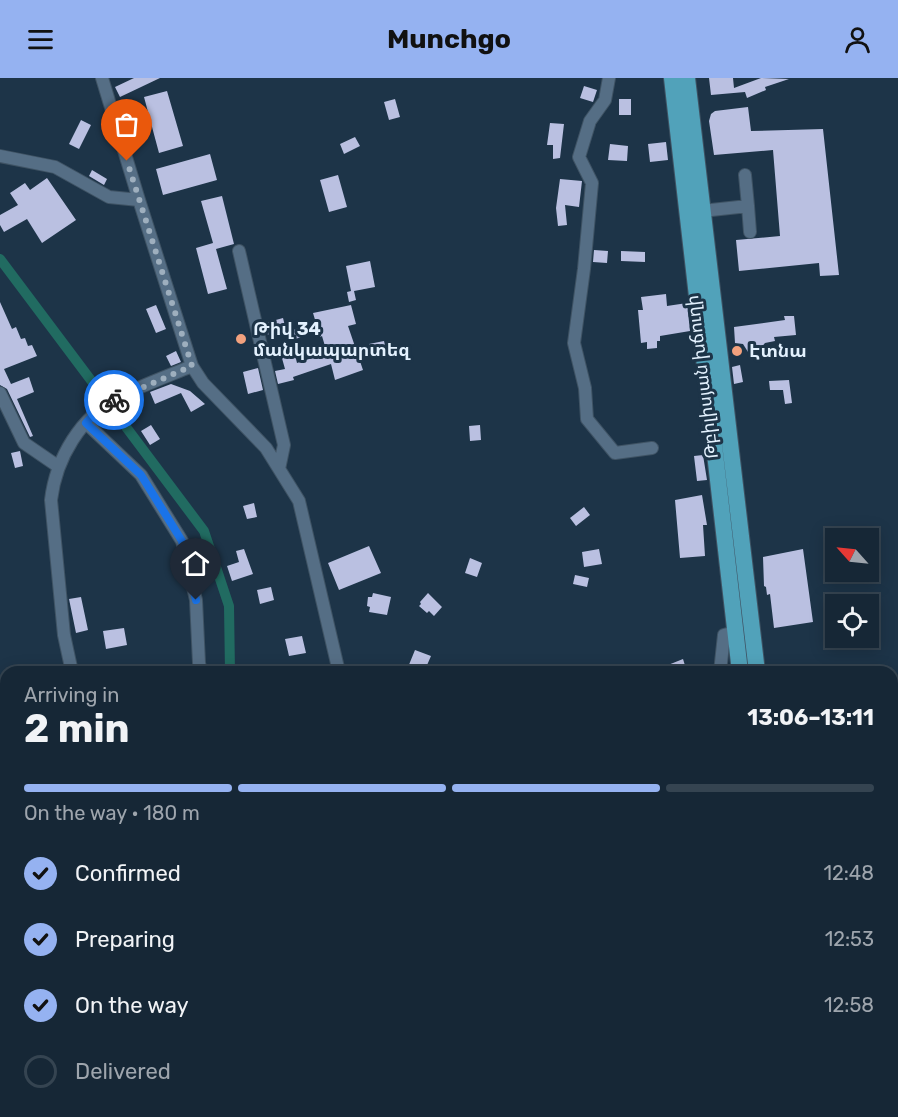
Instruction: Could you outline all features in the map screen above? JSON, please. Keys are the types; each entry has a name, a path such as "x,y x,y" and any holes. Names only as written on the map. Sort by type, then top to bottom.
{"main road":[{"name":"Թբիլիսյան խճուղի","path":"672,78 739,666"},
{"name":"Թբիլիսյան խճուղի","path":"687,78 756,666"}],"street":[{"path":"102,78 192,366 203,383 266,448 299,501 338,666"},
{"path":"609,78 605,100 590,121 579,157 591,183 584,269 574,343 585,388 587,419 615,453 652,448"},
{"path":"0,156 55,167 109,197 139,200"},
{"path":"745,175 750,232"},
{"path":"702,211 748,206"},
{"path":"239,251 284,445 279,469"},
{"path":"71,666 64,635 51,500 53,483 59,467 66,450 96,412 118,397 192,366"},
{"path":"0,393 24,443 59,467"},
{"path":"86,423 141,475 182,541 196,600 200,666"},
{"path":"721,666 724,635 735,632"}],"building":[{"path":"134,78 160,78 120,97 115,87"},
{"path":"709,78 733,78 734,88 761,78 789,79 765,87 766,90 747,98 745,92 711,95"},
{"path":"584,86 597,90 593,102 580,98"},
{"path":"167,91 183,146 159,153 144,97"},
{"path":"395,99 400,117 389,120 384,102"},
{"path":"619,99 631,99 631,115 619,115"},
{"path":"748,107 751,131 823,129 839,275 820,276 819,263 739,271 736,240 780,236 773,150 714,155 709,121 711,114 715,111"},
{"path":"81,120 91,125 79,149 69,144"},
{"path":"550,123 564,124 560,158 553,159 553,145 547,145"},
{"path":"355,137 360,146 344,154 340,144"},
{"path":"666,142 668,160 650,162 648,144"},
{"path":"610,144 628,146 627,161 608,160"},
{"path":"210,154 217,180 163,195 156,169"},
{"path":"92,170 107,179 104,185 89,176"},
{"path":"338,175 347,207 329,212 320,180"},
{"path":"47,178 76,220 42,243 27,219 4,232 0,225 0,215 18,205 10,193 25,183 30,190"},
{"path":"560,179 582,181 579,207 565,205 567,225 558,226 556,208"},
{"path":"222,196 234,244 216,249 227,289 208,294 196,248 213,243 201,201"},
{"path":"594,250 608,251 607,263 593,262"},
{"path":"621,251 645,252 645,262 621,261"},
{"path":"370,261 375,287 354,291 356,300 349,302 347,292 351,291 346,266"},
{"path":"666,294 667,306 687,303 690,331 660,336 657,348 647,349 647,342 641,343 638,310 643,310 641,297"},
{"path":"0,302 12,329 16,327 21,339 25,338 28,346 32,345 37,356 4,369 11,384 29,377 34,392 17,399 33,436 30,437 7,389 0,385"},
{"path":"156,305 166,329 156,333 146,309"},
{"path":"351,305 356,324 348,326 363,370 335,380 331,364 293,377 294,380 278,384 275,371 285,369 280,351 293,347 297,363 327,353 322,336 320,337 318,332 295,339 293,330 316,323 313,313"},
{"path":"784,316 794,316 796,335 774,337 775,341 765,343 753,353 748,352 743,344 735,343 734,327 785,320"},
{"path":"283,318 286,330 268,335 265,323"},
{"path":"384,341 387,354 373,358 369,344"},
{"path":"176,351 181,362 171,366 166,356"},
{"path":"740,365 743,382 734,384 732,367"},
{"path":"258,368 263,390 248,394 243,372"},
{"path":"789,380 792,403 785,404 783,390 770,390 769,381"},
{"path":"171,384 190,391 205,404 191,412 181,393 155,404 150,392"},
{"path":"151,425 160,439 150,445 141,431"},
{"path":"480,425 481,440 470,441 469,426"},
{"path":"20,451 23,466 15,468 11,453"},
{"path":"703,455 707,480 697,481 694,456"},
{"path":"702,495 707,525 703,525 705,556 680,558 675,500"},
{"path":"254,503 257,517 247,519 243,506"},
{"path":"584,507 590,515 576,526 570,518"},
{"path":"369,546 381,573 339,590 328,563"},
{"path":"244,549 253,574 232,581 227,566 239,562 236,551"},
{"path":"599,549 602,564 584,567 582,552"},
{"path":"803,549 813,622 774,628 770,594 767,595 764,586 763,557"},
{"path":"470,558 482,563 477,577 465,573"},
{"path":"575,575 589,578 587,587 573,584"},
{"path":"271,587 274,600 260,604 257,590"},
{"path":"373,593 391,597 387,615 369,612 368,597 372,597"},
{"path":"428,593 442,607 434,616 419,606"},
{"path":"81,597 88,630 76,633 69,599"},
{"path":"124,628 127,645 106,649 103,631"},
{"path":"302,636 306,653 289,656 285,639"},
{"path":"415,650 431,656 427,666 408,666"},
{"path":"683,659 685,666 668,666"}],"waterway":[{"path":"0,259 204,531 229,606 230,666"}],"way so far":[{"path":"114,400 192,366 127,161"}],"place":[{"name":"Թիվ 34 մանկապարտեզ","path":"241,339"},
{"name":"Էտնա","path":"737,351"}],"route":[{"path":"114,400 96,412 86,423 141,475 182,541 196,600"}]}
